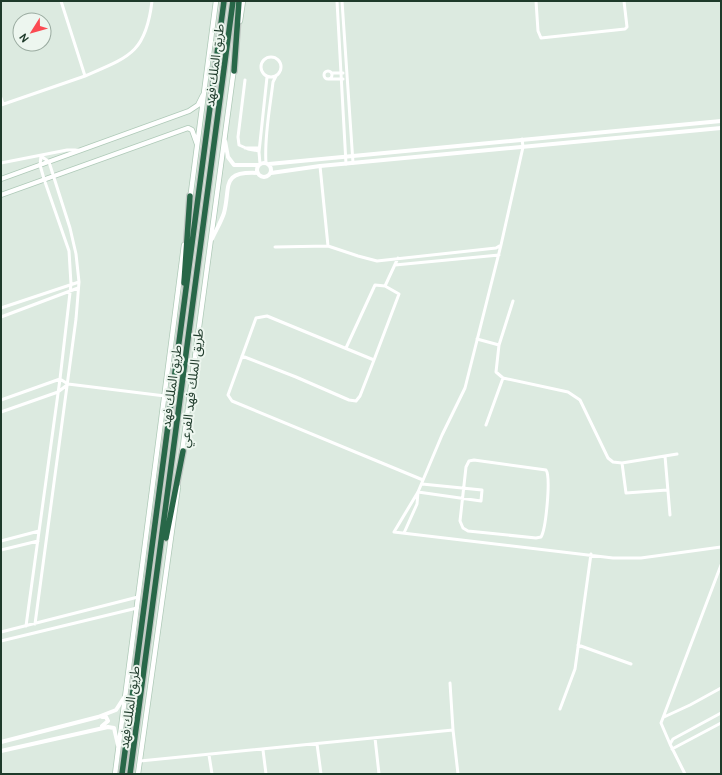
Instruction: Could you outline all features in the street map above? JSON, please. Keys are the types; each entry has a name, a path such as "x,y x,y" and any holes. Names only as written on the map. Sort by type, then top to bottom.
{"highway":[{"name":"طريق الملك فهد","path":"122,774 224,1"},
{"name":"طريق الملك فهد","path":"130,774 155,597 233,1"},
{"path":"234,71 240,1"},
{"path":"177,366 190,196"},
{"path":"155,597 183,451"}],"main road":[{"name":"طريق الملك فهد الفرعي","path":"115,774 216,1"},
{"name":"طريق الملك فهد الفرعي","path":"138,774 243,1"},
{"path":"1,179 189,111 198,105 204,92"},
{"path":"1,195 188,128 192,130 198,147"}],"street":[{"path":"61,1 85,76"},
{"path":"1,98 2,105 85,76 123,60 134,52 144,39 152,1"},
{"path":"337,1 346,164"},
{"path":"342,1 353,163"},
{"path":"536,1 538,31 542,38 625,29 627,27 624,1"},
{"path":"271,173 268,164 267,135 273,82 280,72 281,65 277,59 270,57 263,61 261,67 263,74 267,77 276,76"},
{"path":"347,73 332,73 328,71 324,75 327,79 347,79"},
{"path":"331,79 332,73"},
{"path":"258,173 257,168 260,164 259,149 267,77"},
{"path":"245,80 238,137 239,145 245,148 259,149"},
{"path":"265,104 270,105"},
{"path":"224,135 228,157 234,165 268,164 721,121"},
{"path":"209,245 224,213 230,179 236,174 244,172 258,173 264,177 271,173 320,166 721,128"},
{"path":"261,134 267,135"},
{"path":"522,139 523,147 499,255 465,388 442,435 418,492 394,532 591,554 613,558 641,558 721,547"},
{"path":"1,163 67,150 79,150"},
{"path":"35,624 68,384 79,282 76,254 70,228 49,162 41,156"},
{"path":"26,626 60,379 71,284 69,251 44,179 40,165 41,156"},
{"path":"320,166 328,246"},
{"path":"275,247 328,246 377,261 496,248 501,245"},
{"path":"395,265 499,255"},
{"path":"385,286 398,258"},
{"path":"1,308 79,282"},
{"path":"242,356 349,400 356,400 360,396 399,294 385,286 375,284 346,348"},
{"path":"1,317 78,288"},
{"path":"513,301 499,346 495,368 496,372 503,378 568,392 580,400 608,458 613,462 622,463 677,454"},
{"path":"374,360 267,316 261,316 256,318 228,390 228,395 232,401 422,482 482,490 481,502 418,492"},
{"path":"477,339 499,346"},
{"path":"486,425 503,378"},
{"path":"60,379 68,384 165,396"},
{"path":"1,400 60,379"},
{"path":"1,412 58,392 68,384"},
{"path":"665,456 670,515"},
{"path":"474,460 546,470 549,479 543,534 541,537 536,538 468,530 464,528 460,521 462,499 466,467 469,461 474,460"},
{"path":"622,463 626,493 667,490"},
{"path":"404,533 417,504 418,492"},
{"path":"1,541 39,531"},
{"path":"1,550 38,541"},
{"path":"560,709 575,669 591,554"},
{"path":"685,774 662,727 664,717 721,565"},
{"path":"1,632 138,597"},
{"path":"1,641 137,608"},
{"path":"578,645 632,664"},
{"path":"450,683 458,774"},
{"path":"664,717 721,688"},
{"path":"1,742 98,717 116,710 125,696"},
{"path":"670,744 673,739 721,713"},
{"path":"98,717 106,716 108,720 106,724 98,728"},
{"path":"672,749 721,722"},
{"path":"1,751 108,726 114,728 118,747"},
{"path":"139,761 263,750 453,730"},
{"path":"376,738 379,774"},
{"path":"317,744 320,774"},
{"path":"263,750 266,774"},
{"path":"209,755 212,774"}]}
